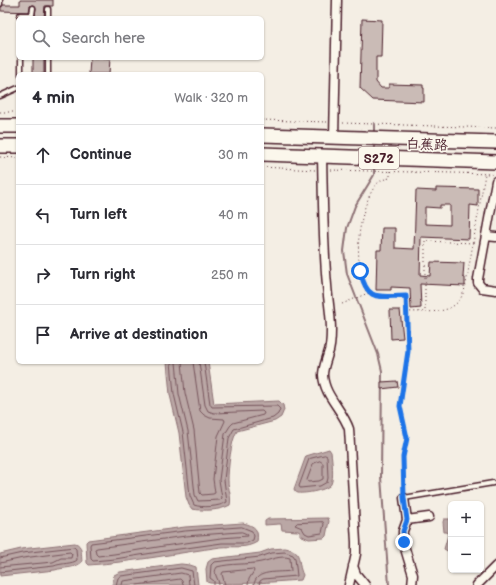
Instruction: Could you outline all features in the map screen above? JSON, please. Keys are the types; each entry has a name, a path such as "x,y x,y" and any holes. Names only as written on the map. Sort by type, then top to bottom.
{"main road":[{"path":"0,126 16,126"},
{"name":"白蕉路","path":"264,135 496,142"},
{"path":"449,160 450,141"},
{"path":"0,146 16,146"},
{"name":"白蕉路","path":"264,154 496,162"}],"street":[{"path":"334,137 337,0"},
{"path":"322,156 327,285 332,336 323,374 331,399 346,418 349,429 356,542 349,585"},
{"path":"496,181 478,283 482,288 496,290"},
{"path":"486,236 496,237"},
{"path":"404,498 407,520 403,531 404,542 413,575 412,585"},
{"path":"407,520 429,517"},
{"path":"353,566 356,574 365,585"},
{"path":"477,585 496,566"}],"lane":[{"path":"20,16 32,15 33,8"},
{"path":"48,8 48,16"},
{"path":"21,60 21,72"},
{"path":"48,60 48,72"},
{"path":"0,96 16,89"},
{"path":"404,498 493,483"}],"path":[{"path":"0,112 16,112"},
{"path":"264,120 496,128"},
{"path":"0,158 16,158"},
{"path":"264,167 496,174"},
{"path":"369,293 365,288 360,271 358,238 360,226 368,199 373,189 381,180 390,178 390,171"},
{"path":"406,312 445,310 454,306 460,299 465,288 474,243 485,174"},
{"path":"425,311 425,241 474,243"},
{"path":"342,304 369,293 379,296 406,296 407,357 400,406 407,438 403,457 404,498"}],"water":[{"path":"167,364 208,364 214,404 279,401 283,405 284,410 281,417 275,421 237,431 232,448 229,469 228,483 230,505 211,510 201,510 192,509 189,505 186,497 179,433 170,395"},
{"path":"329,449 331,452 332,464 331,484 326,488 316,491 301,493 296,492 294,489 306,456"},
{"path":"328,518 329,521 326,536 324,538 309,539 300,535 300,532 298,531 282,530 281,524 265,525 265,521 268,519"},
{"path":"444,519 448,519 448,535 447,532 444,532"},
{"path":"243,523 251,525 257,531 257,542 248,546 221,547 122,562 89,565 87,563 86,542 88,540 185,527"},
{"path":"448,535 448,551 444,549"},
{"path":"75,543 78,544 80,548 82,562 76,566 55,570 0,576 0,554 21,549"},
{"path":"271,549 291,549 297,554 303,575 301,580 221,584 207,582 206,569 208,562 212,559 260,553"},
{"path":"181,564 196,567 198,585 112,585 114,575 120,572"}],"building":[{"path":"20,0 53,0 53,6 45,6 44,16 35,16 36,8 34,5 30,6 29,12 1,11 1,7 3,5 20,5"},
{"path":"362,19 382,20 381,57 376,57 376,82 381,88 389,88 389,84 423,85 424,102 373,100 360,88"},
{"path":"33,60 44,60 44,72 33,72"},
{"path":"90,60 110,60 109,72 89,72"},
{"path":"436,188 478,189 478,206 470,205 469,239 421,237 420,275 430,276 431,262 464,263 463,277 465,278 465,286 420,284 421,308 411,309 410,288 391,287 391,290 376,290 377,250 381,250 382,228 395,228 395,248 414,249 416,190 436,191","holes":["440,205 450,205 450,225 425,224 425,207 440,208"]},
{"path":"390,310 400,310 403,338 391,339"},
{"path":"397,381 398,387 381,389 381,382"}],"waterway":[{"path":"374,123 374,133"},
{"path":"374,144 374,153"},
{"path":"374,162 374,175 355,206 347,228 344,251 347,274 378,354 382,371 381,477 389,585"}],"route":[{"path":"360,271 367,292 374,296 406,296 408,351 400,406 407,438 403,457 404,498 407,520 403,531 404,542"}]}
